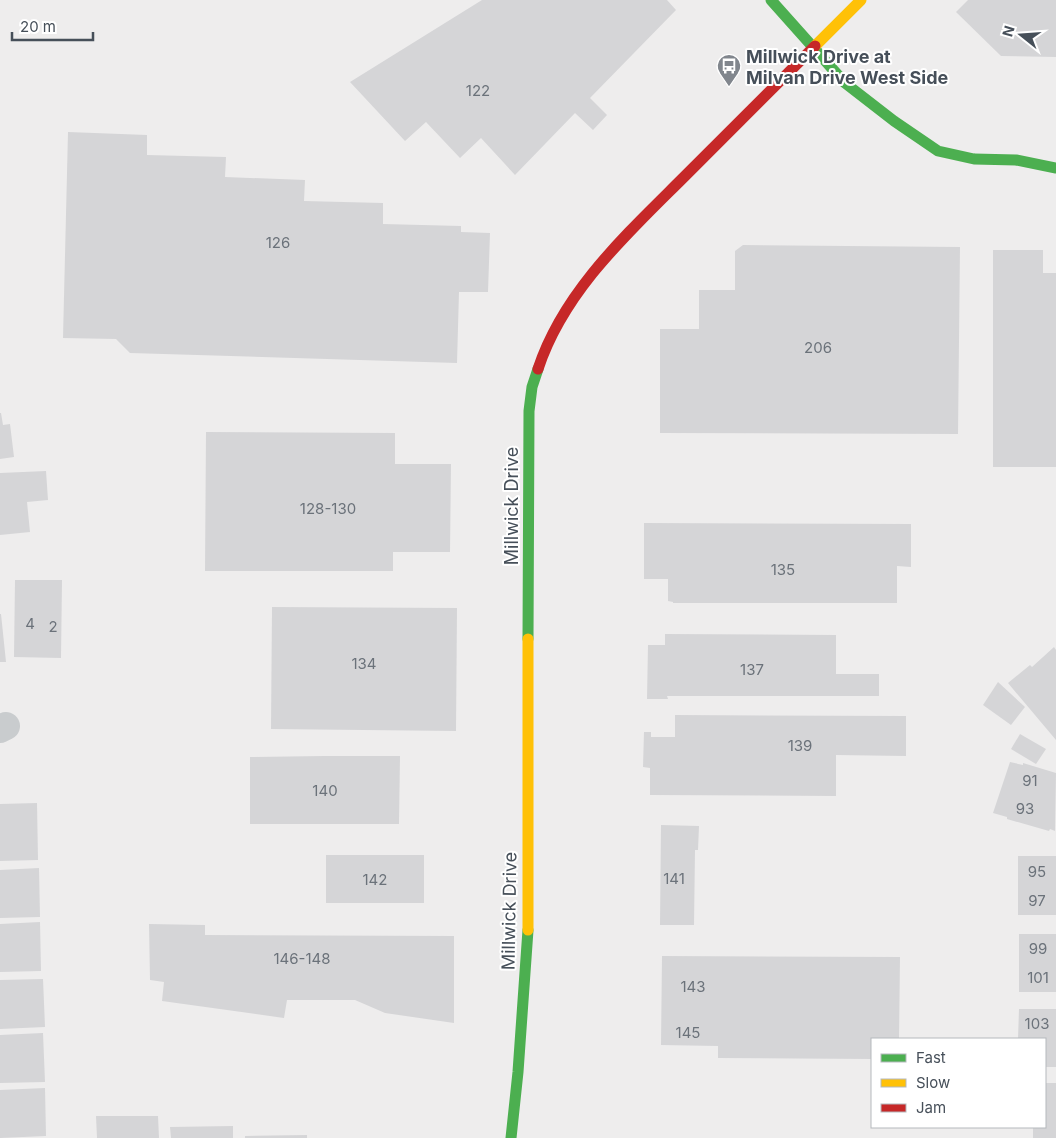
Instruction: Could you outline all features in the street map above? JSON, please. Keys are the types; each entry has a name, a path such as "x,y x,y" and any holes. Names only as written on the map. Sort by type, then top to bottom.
{"street":[{"path":"771,0 845,83 894,121 938,151 974,159 1016,160 1056,168"},
{"name":"Millwick Drive","path":"511,1138 528,938 528,454 529,411 532,387 541,360 565,312 583,284 624,237 861,0"}],"building":[{"path":"482,0 667,0 676,10 590,98 607,115 593,130 575,113 515,175 481,138 460,158 426,122 405,141 350,82"},
{"path":"968,0 1056,0 1056,57 1001,56 956,12"},
{"path":"68,132 147,135 147,155 226,157 225,177 305,180 304,201 383,203 383,224 461,226 461,232 490,233 488,292 459,292 457,363 130,353 116,339 63,338"},
{"path":"743,245 960,247 958,434 660,433 660,329 699,329 699,290 735,290 735,251"},
{"path":"993,250 1043,250 1043,273 1056,273 1056,467 993,467"},
{"path":"0,413 3,425 10,424 14,457 0,459"},
{"path":"206,432 395,433 395,464 451,464 450,552 393,552 393,571 205,571"},
{"path":"46,471 48,500 27,502 30,532 0,535 0,473"},
{"path":"644,523 911,524 911,567 897,566 897,603 673,603 668,601 668,579 644,579"},
{"path":"15,580 62,580 61,658 14,657"},
{"path":"272,607 457,608 456,731 271,729"},
{"path":"1,614 6,662 0,662"},
{"path":"665,634 836,635 836,674 879,674 879,696 667,696 668,699 647,699 648,645 665,645"},
{"path":"1054,647 1056,650 1056,740 1008,683 1030,665 1032,667"},
{"path":"998,682 1025,707 1011,725 983,705"},
{"path":"675,715 906,716 906,756 836,755 836,796 650,795 650,768 643,767 644,732 651,732 651,737 675,737"},
{"path":"1020,734 1046,749 1036,764 1011,749"},
{"path":"400,756 399,824 250,824 250,757"},
{"path":"1010,762 1023,765 1023,763 1056,773 1055,831 1007,819 1007,817 993,813"},
{"path":"37,803 38,860 0,861 0,804"},
{"path":"661,825 699,826 698,850 695,850 694,925 660,925"},
{"path":"326,855 424,855 424,903 326,903"},
{"path":"1018,856 1056,856 1056,915 1018,915"},
{"path":"39,868 40,917 0,918 0,870"},
{"path":"40,922 41,971 0,972 0,924"},
{"path":"149,924 205,925 205,935 454,936 454,1023 385,1013 355,1000 287,1000 284,1018 162,1001 164,982 150,980"},
{"path":"1019,934 1056,934 1056,992 1019,992"},
{"path":"662,956 900,957 899,1038 871,1038 871,1059 718,1058 718,1046 661,1045"},
{"path":"43,979 45,1027 0,1029 0,980"},
{"path":"1019,1009 1056,1009 1056,1067 1046,1067 1046,1038 1018,1038"},
{"path":"43,1033 45,1082 0,1083 0,1035"},
{"path":"1046,1083 1056,1083 1056,1138 1033,1138 1033,1128 1046,1128"},
{"path":"45,1088 46,1136 0,1138 0,1090"},
{"path":"96,1116 158,1116 159,1138 97,1138"},
{"path":"233,1126 233,1138 171,1138 170,1127"},
{"path":"307,1135 307,1138 245,1138 245,1136"}],"traffic: fast":[{"path":"771,0 845,83 894,121 938,151 974,159 1016,160 1056,168"},
{"path":"528,639 529,411 532,387 538,369"},
{"path":"511,1138 518,1072 528,930"}],"traffic: slow":[{"path":"815,46 861,0"},
{"path":"528,639 528,930"}],"traffic: jam":[{"path":"538,369 549,340 564,313 600,264 642,218 815,46"}],"place":[{"name":"Millwick Drive at Milvan Drive West Side","path":"729,87"}]}
